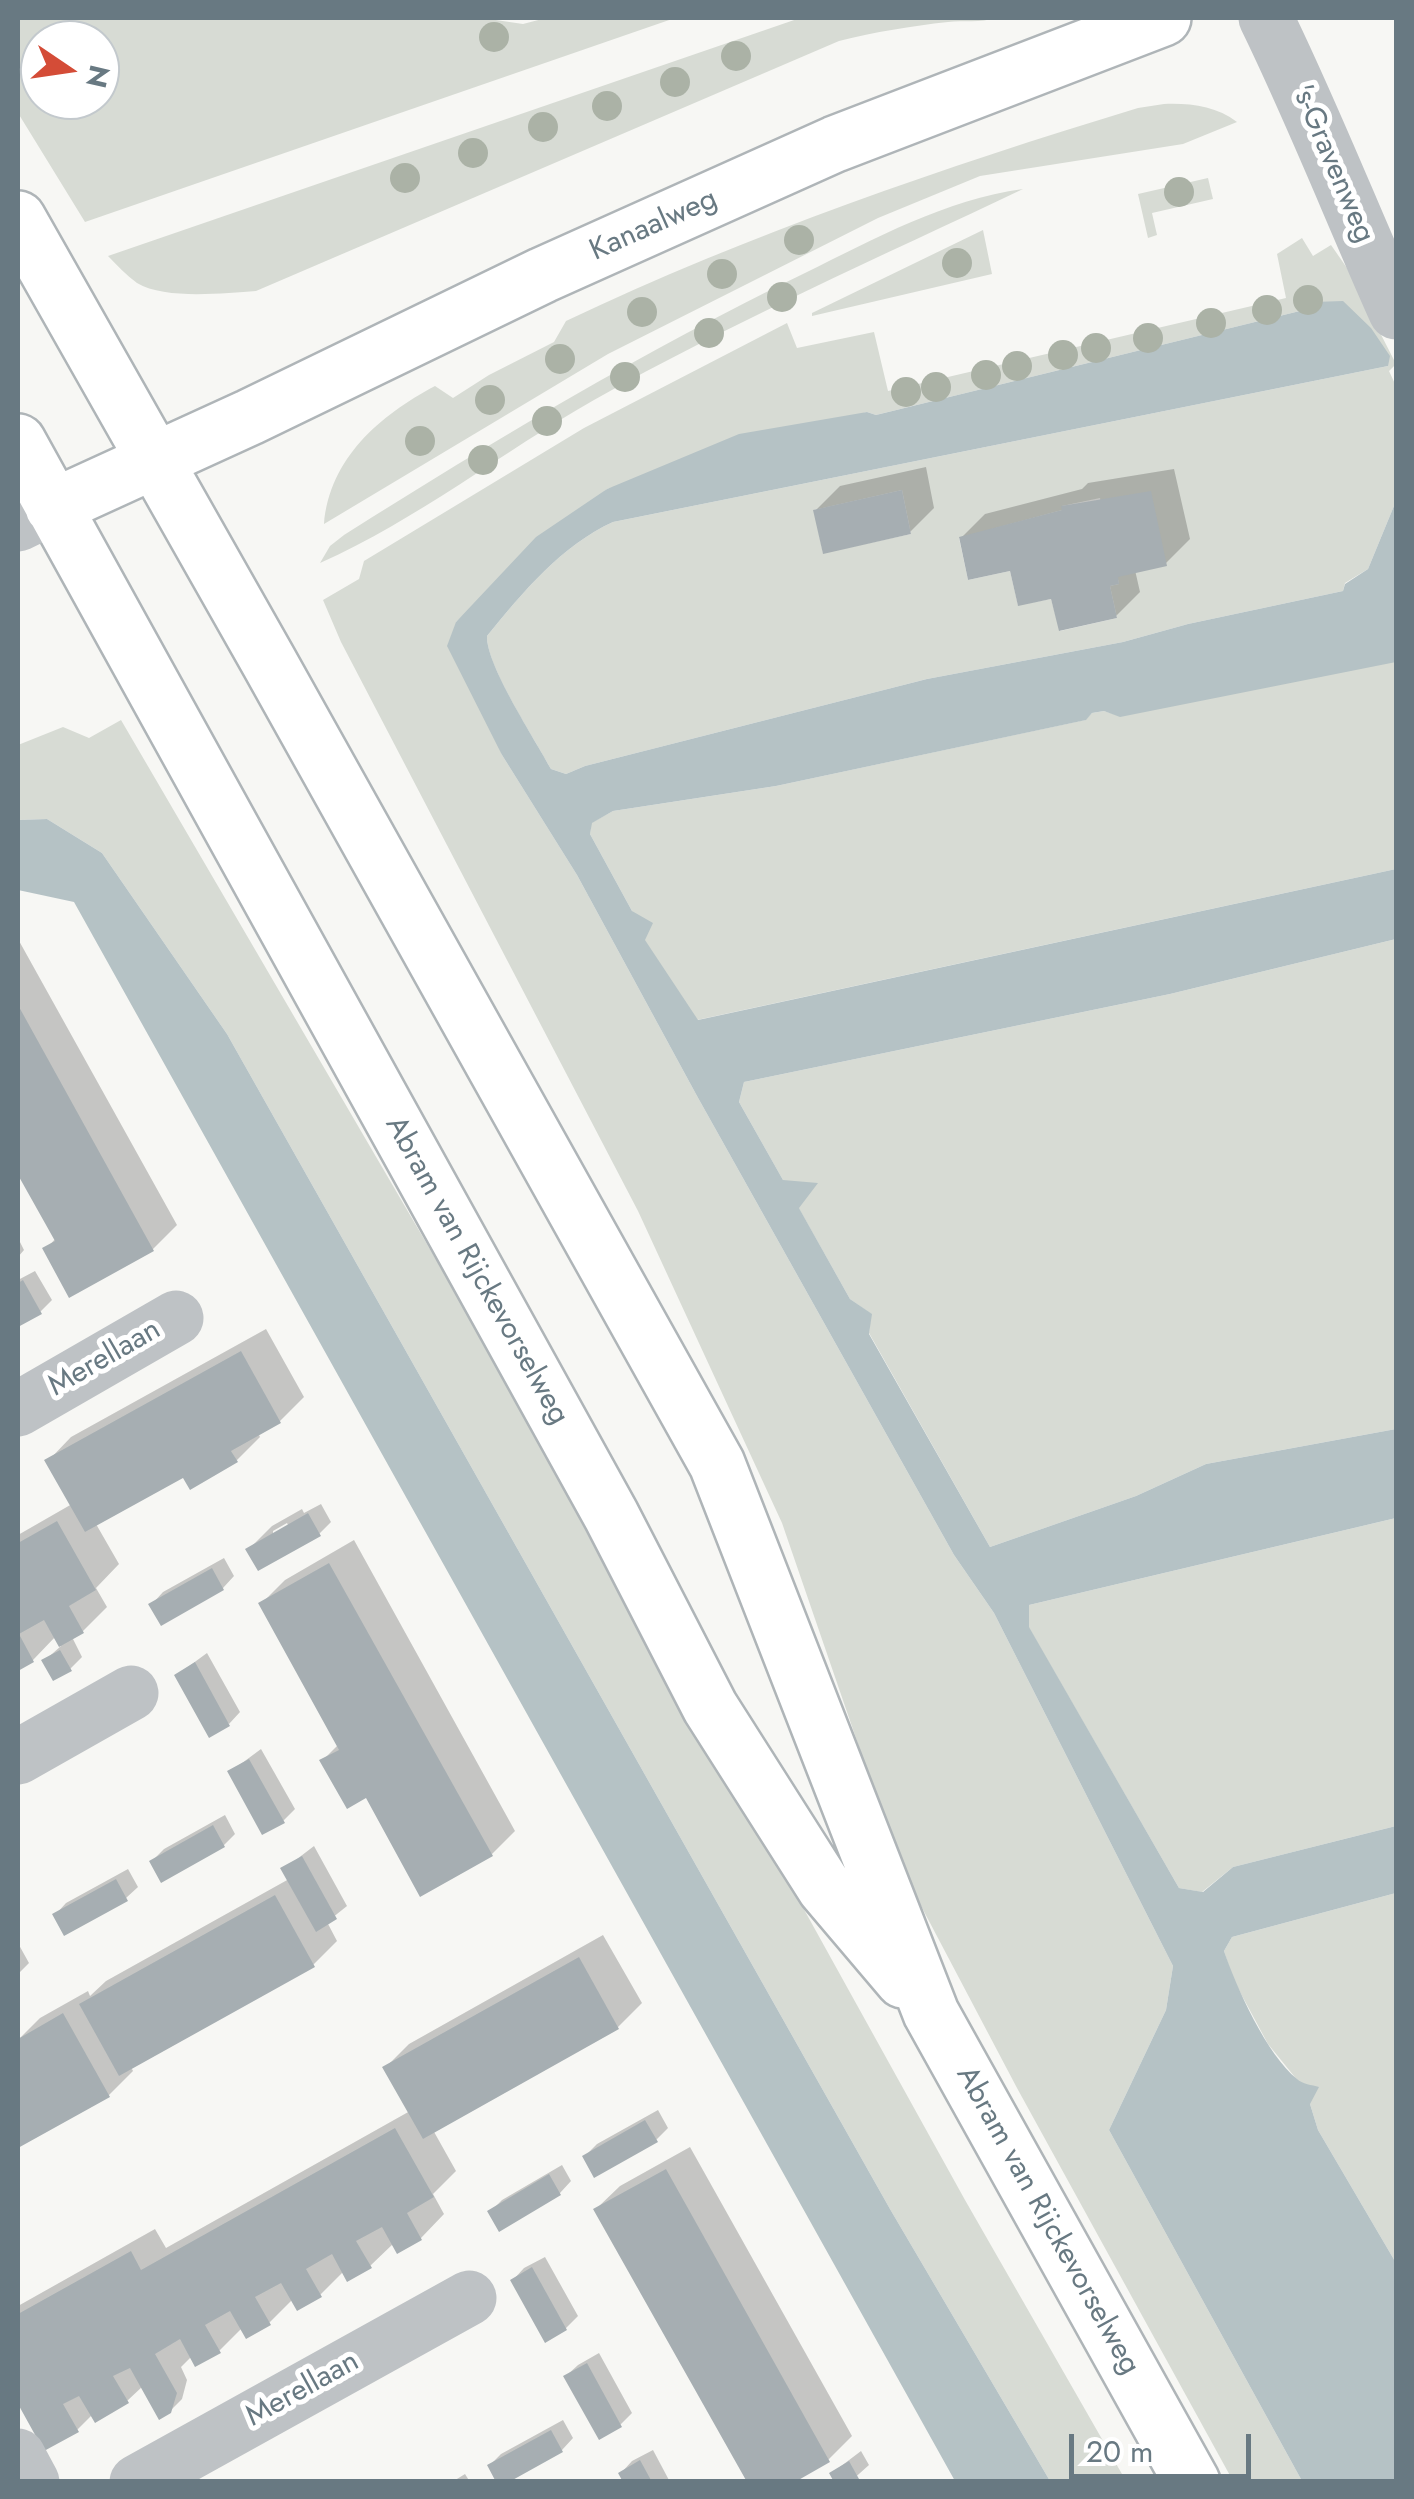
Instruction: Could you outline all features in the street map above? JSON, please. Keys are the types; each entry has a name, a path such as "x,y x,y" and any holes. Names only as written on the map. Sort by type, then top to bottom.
{"main road":[{"name":"Kanaalweg","path":"155,459 250,418 543,275 836,144 1163,18"},
{"name":"Abram van Rijckevorselweg","path":"18,219 716,1464 930,2013 1192,2482"},
{"name":"Abram van Rijckevorselweg","path":"18,442 35,516 611,1515 710,1707 825,1888 930,2013"},
{"path":"35,516 155,459"}],"street":[{"name":"'s-Gravenweg","path":"1266,18 1306,101 1396,312"},
{"name":"Merellaan","path":"23,1393 176,1318"},
{"path":"18,1757 131,1693"},
{"name":"Merellaan","path":"137,2482 469,2298"},
{"path":"18,2456 32,2482"}],"shaded area":[{"path":"18,18 482,18 523,24 546,18 675,18 85,222 22,120 120,120 120,20 20,20 20,116"},
{"path":"800,18 995,18 907,27 839,41 256,291 163,292 137,283 108,256"},
{"path":"1164,104 1202,107 1237,122 1183,144 980,176 878,218 608,354 324,524 328,500 347,459 377,425 435,386 453,398 554,342 566,321 776,231 993,154 1138,108"},
{"path":"1208,178 1213,199 1152,213 1157,235 1148,238 1138,194"},
{"path":"1023,189 646,371 560,420 391,527 320,563 330,546 344,535 571,397 687,333 911,222 966,202"},
{"path":"983,230 992,274 812,316 812,313"},
{"path":"1302,238 1313,256 1331,245 1347,268 1396,364 1389,371 1396,386 1396,501 1368,569 1345,583 1343,591 1123,642 927,679 566,774 551,769 523,722 494,665 487,636 560,557 613,522 1388,366 1314,302 1308,309 876,415 867,412 607,489 456,622 502,755 577,875 954,1555 994,1613 1173,1966 1166,2010 1109,2130 1302,2481 1233,2481 900,1866 782,1523 638,1211 341,642 323,600 359,579 364,561 584,428 787,323 797,348 874,332 888,391 1286,298 1277,254","holes":["902,490 911,534 823,553 814,510","1100,498 1119,584 1110,586 1117,618 1060,631 1051,599 1018,605 1010,571 968,580 959,538"]},
{"path":"1343,301 1371,328 1390,356 1388,366 613,522 560,557 487,636 494,665 523,721 551,769 566,774 927,679 1123,642 1343,591 1345,584 1368,569 1396,501 1396,662 1120,717 1104,711 1092,713 1086,720 776,786 613,811 592,823 590,834 632,911 653,923 645,940 698,1020 1396,869 1396,939 1170,994 744,1082 739,1102 783,1180 818,1183 799,1208 850,1299 872,1314 869,1334 990,1547 1136,1496 1206,1464 1396,1429 1396,1518 1029,1605 1029,1627 1179,1888 1203,1892 1233,1867 1396,1826 1396,1893 1232,1937 1224,1951 1244,2001 1275,2054 1299,2081 1319,2087 1310,2104 1318,2130 1396,2263 1396,2482 1302,2481 1109,2130 1166,2010 1173,1966 994,1613 954,1555 577,875 502,755 447,646 456,622 536,537 607,489 739,434 867,412 876,415 1308,309 1314,302"},
{"path":"1396,662 1396,869 697,1020 644,940 590,834 591,823 613,811 776,786 1085,720 1092,713 1104,711 1120,716"},
{"path":"121,720 591,1525 965,2200 1126,2481 1050,2481 890,2209 227,1034 102,853 47,819 18,820 18,745 63,727 89,738"},
{"path":"47,819 102,853 227,1034 890,2209 1050,2481 955,2481 74,902 18,890 18,820"},
{"path":"1396,939 1396,1429 1206,1464 1136,1496 990,1547 869,1333 871,1314 850,1299 739,1102 744,1082 1170,994"},
{"path":"1396,1518 1396,1826 1233,1867 1202,1892 1179,1888 1029,1628 1029,1605"},
{"path":"1396,1893 1396,2263 1318,2130 1298,2081 1268,2044 1233,1979 1224,1951 1232,1937"}],"building":[{"path":"902,490 911,534 823,554 813,510"},
{"path":"1151,491 1167,566 1118,577 1119,584 1110,586 1117,618 1059,631 1051,599 1018,606 1010,571 968,580 959,537 1062,510 1061,506"},
{"path":"18,1005 154,1251 69,1298 42,1248 55,1241 18,1175"},
{"path":"23,1280 42,1314 18,1327 18,1283"},
{"path":"241,1351 281,1423 231,1451 238,1462 190,1490 183,1478 85,1532 44,1460"},
{"path":"308,1513 321,1536 258,1571 245,1549"},
{"path":"57,1521 96,1590 69,1606 84,1633 59,1647 44,1620 19,1634 34,1662 18,1671 18,1543"},
{"path":"329,1563 493,1856 420,1897 366,1798 347,1809 319,1760 339,1750 258,1603"},
{"path":"212,1568 224,1590 161,1626 148,1604"},
{"path":"60,1650 72,1671 53,1681 41,1660"},
{"path":"195,1662 230,1726 209,1738 174,1675"},
{"path":"249,1759 285,1823 262,1835 227,1771"},
{"path":"213,1825 225,1847 161,1883 149,1861"},
{"path":"302,1856 337,1919 316,1932 280,1868"},
{"path":"116,1879 128,1901 64,1936 52,1914"},
{"path":"275,1895 315,1967 119,2076 79,2004"},
{"path":"579,1957 619,2029 423,2139 382,2067"},
{"path":"63,2013 110,2097 18,2148 18,2039"},
{"path":"645,2120 658,2142 594,2178 582,2156"},
{"path":"395,2128 434,2197 407,2213 422,2240 397,2254 382,2227 356,2241 372,2268 347,2282 332,2254 306,2269 322,2297 297,2311 281,2283 255,2297 271,2325 246,2339 230,2311 205,2325 221,2353 195,2367 180,2339 155,2354 177,2393 171,2413 159,2420 130,2368 113,2376 129,2403 95,2423 79,2396 63,2404 79,2432 44,2451 18,2404 18,2314 131,2251 141,2270"},
{"path":"666,2169 830,2462 795,2482 747,2482 593,2209"},
{"path":"549,2174 561,2195 499,2232 487,2211"},
{"path":"532,2267 567,2330 545,2343 510,2280"},
{"path":"587,2363 622,2427 599,2440 563,2376"},
{"path":"551,2430 563,2452 509,2482 496,2482 487,2465"},
{"path":"640,2460 652,2482 623,2482 618,2473"},
{"path":"849,2461 859,2479 834,2482 829,2473"}]}
